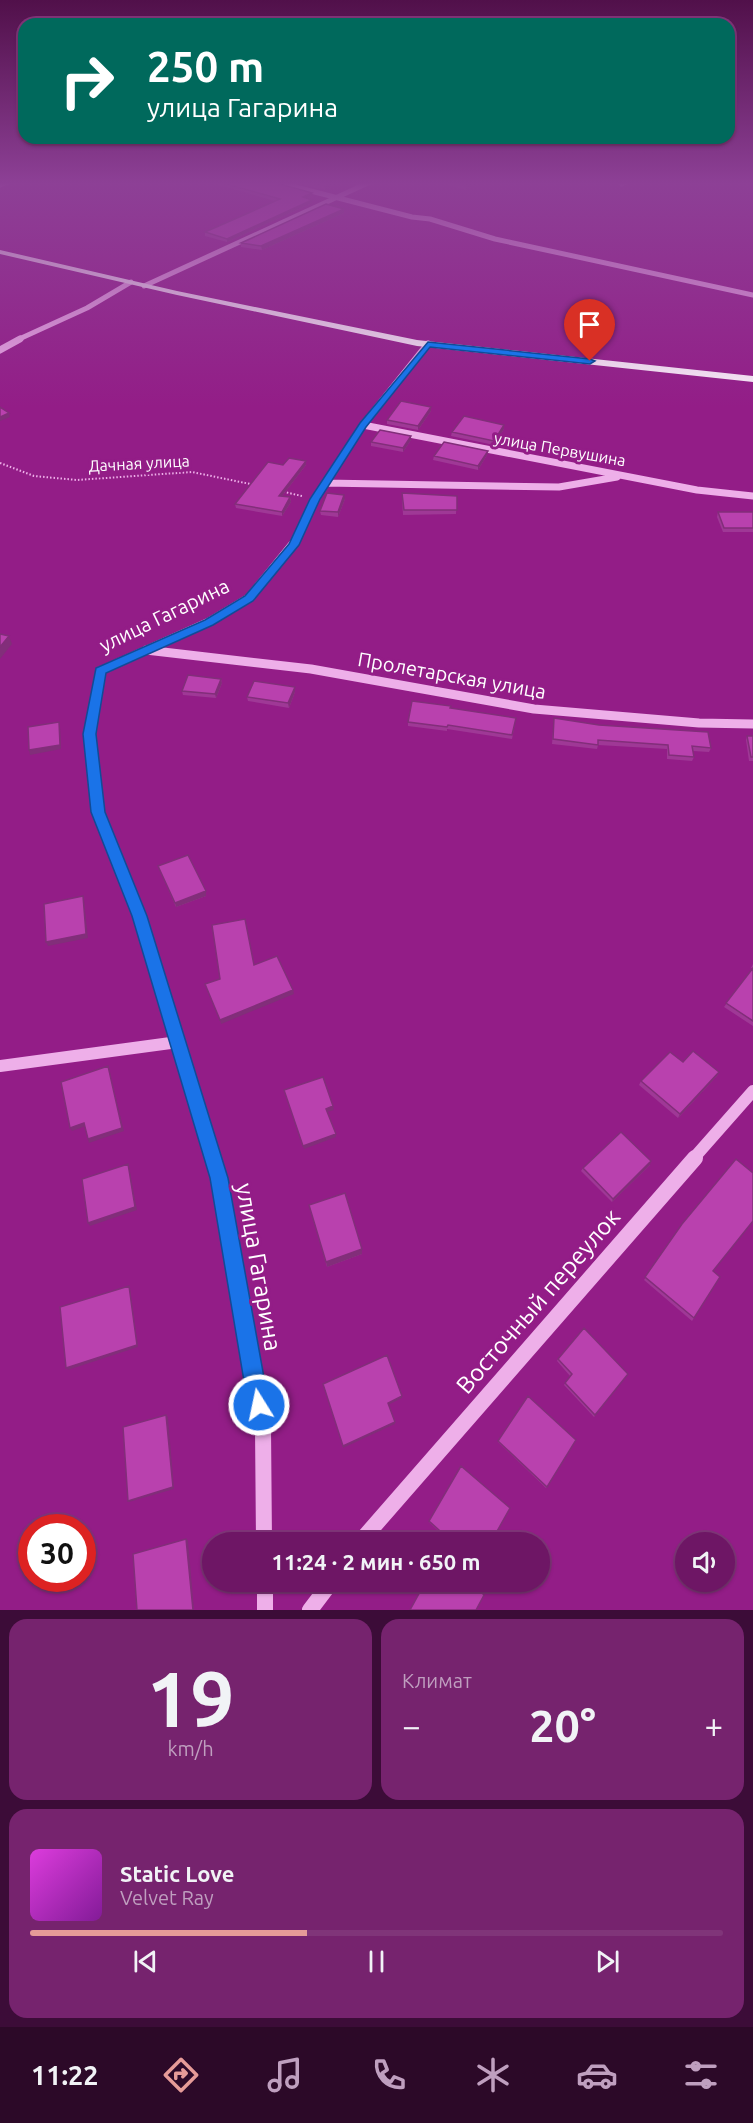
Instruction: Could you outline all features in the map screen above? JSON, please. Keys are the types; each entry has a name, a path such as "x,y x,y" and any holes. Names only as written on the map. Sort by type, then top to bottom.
{"main road":[{"path":"22,257 428,344 753,379"}],"street":[{"path":"144,285 205,257"},
{"path":"579,257 753,295"},
{"path":"0,350 40,328 87,308 131,282"},
{"name":"улица Гагарина","path":"264,1532 263,1428 219,1178 140,916 98,812 89,734 100,671 209,622 249,598 293,545 315,499 363,425 428,344"},
{"name":"улица Первушина","path":"363,425 548,462 630,475 697,490 753,496"},
{"path":"325,483 559,488 630,475"},
{"name":"Пролетарская улица","path":"146,650 311,669 534,709 699,723 753,724"},
{"path":"0,1066 178,1042"},
{"name":"Восточный переулок","path":"369,1532 753,1091"},
{"path":"265,1592 265,1610"},
{"path":"310,1610 324,1592"}],"path":[{"name":"Дачная улица","path":"0,463 34,476 78,480 192,472 263,487"},
{"path":"273,489 315,499"}],"building":[{"path":"401,401 431,407 418,426 387,420"},
{"path":"0,407 9,413 0,417"},
{"path":"464,416 504,425 494,441 452,432"},
{"path":"380,430 411,436 403,448 371,442"},
{"path":"444,442 488,451 478,466 434,456"},
{"path":"289,458 306,461 279,496 290,497 282,512 235,504 268,462 283,465"},
{"path":"327,493 344,495 338,512 320,511"},
{"path":"402,493 457,496 457,510 404,510"},
{"path":"718,512 753,512 753,528 724,528"},
{"path":"0,634 9,636 0,647"},
{"path":"188,675 221,679 215,694 182,691"},
{"path":"254,681 295,687 288,703 247,697"},
{"path":"412,701 516,718 512,735 448,725 447,727 408,722"},
{"path":"554,718 599,725 708,732 711,748 692,746 694,757 669,755 668,745 598,740 598,745 553,739"},
{"path":"59,722 60,745 29,750 28,727"},
{"path":"747,736 753,736 753,757 751,757"},
{"path":"188,855 206,891 175,903 158,866"},
{"path":"83,896 86,934 46,942 44,904"},
{"path":"245,919 254,965 277,956 293,990 220,1020 205,984 220,979 212,925"},
{"path":"753,968 753,1021 726,1003"},
{"path":"693,1051 719,1072 680,1114 641,1081 670,1052 683,1062"},
{"path":"108,1066 122,1128 88,1139 84,1123 70,1128 61,1082"},
{"path":"323,1077 333,1106 326,1109 336,1134 303,1146 284,1090"},
{"path":"621,1132 651,1161 613,1199 583,1168"},
{"path":"736,1159 753,1173 753,1221 713,1271 720,1277 694,1318 645,1277 682,1224"},
{"path":"128,1164 135,1207 88,1223 82,1179"},
{"path":"345,1193 362,1249 326,1262 309,1205"},
{"path":"129,1286 137,1345 66,1368 60,1307"},
{"path":"584,1328 628,1374 595,1415 565,1383 572,1374 558,1359"},
{"path":"387,1355 402,1396 388,1403 395,1422 343,1446 323,1384"},
{"path":"528,1396 576,1440 547,1487 498,1441"},
{"path":"166,1415 173,1487 128,1501 123,1427"},
{"path":"461,1466 510,1508 497,1532 441,1532 429,1521"},
{"path":"186,1539 193,1610 137,1610 133,1554"},
{"path":"420,1592 481,1592 484,1595 476,1610 410,1610"}],"route":[{"path":"259,1405 219,1178 140,916 98,812 89,734 100,671 209,622 249,598 293,545 315,499 363,425 428,344 590,361"}]}
